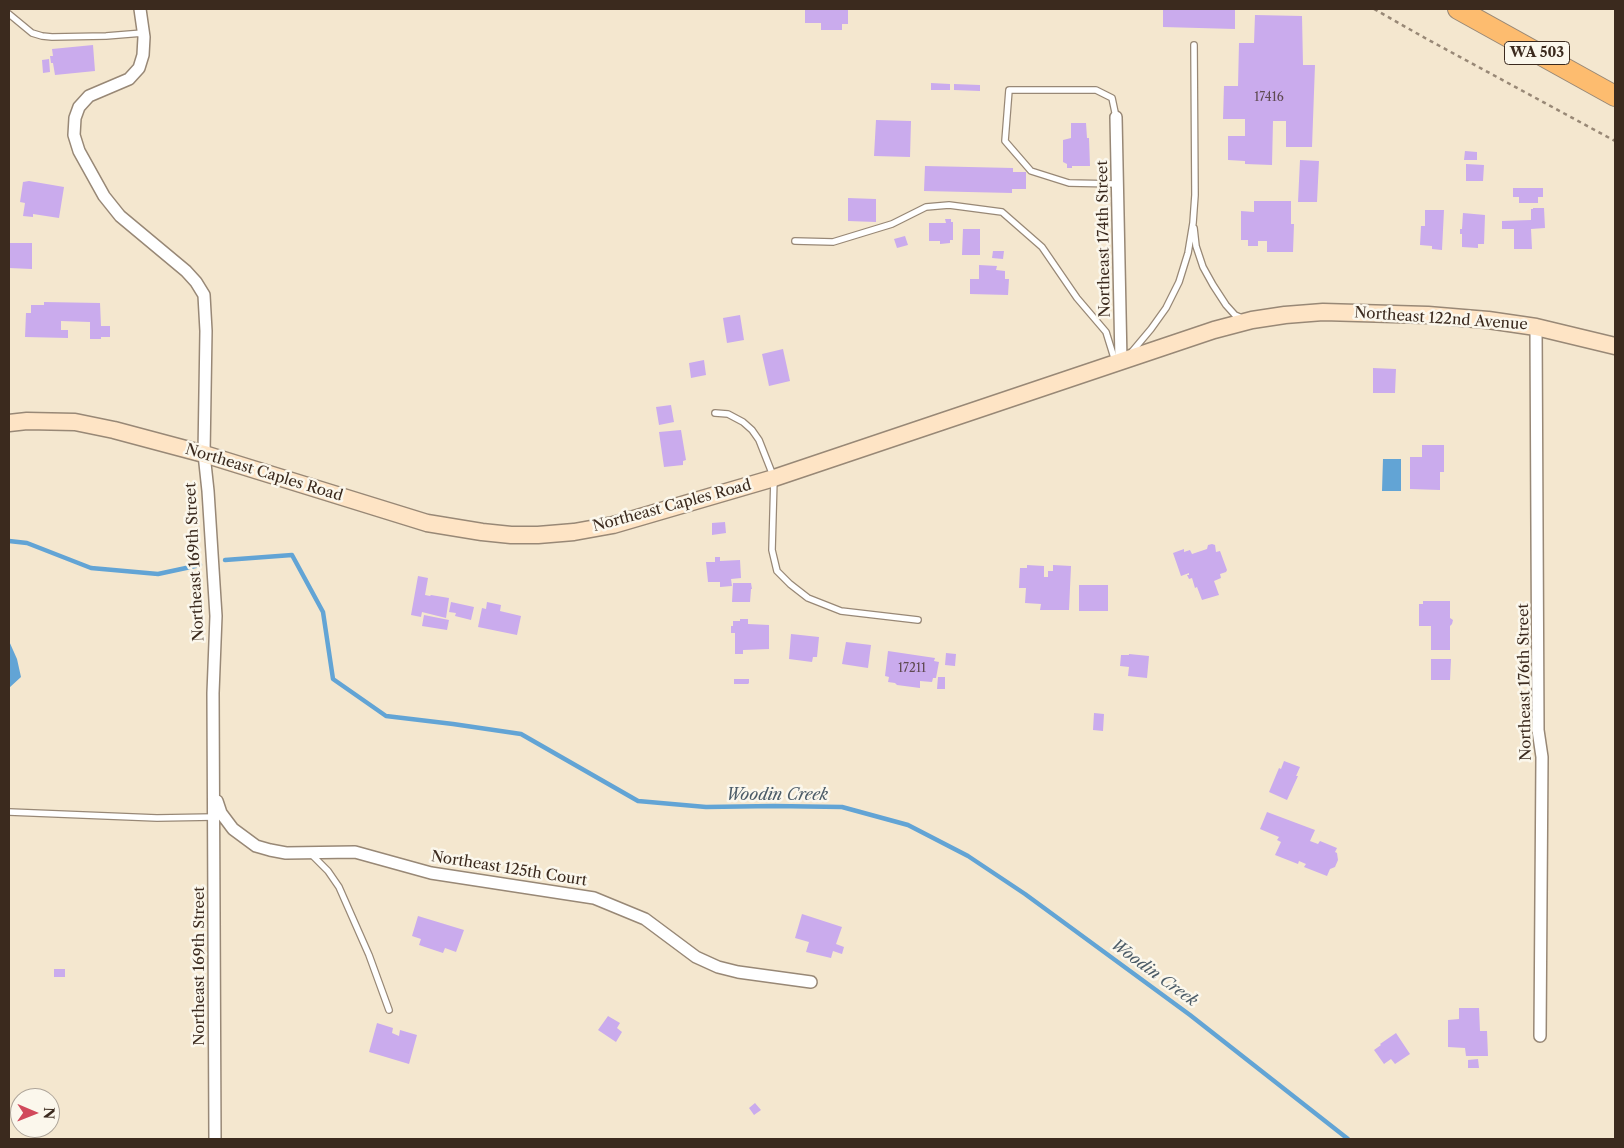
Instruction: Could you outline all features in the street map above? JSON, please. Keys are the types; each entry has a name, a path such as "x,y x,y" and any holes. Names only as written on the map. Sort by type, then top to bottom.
{"highway":[{"name":"WA 503","path":"1458,9 1615,96"}],"main road":[{"name":"Northeast 122nd Avenue","path":"1121,361 1214,330 1252,320 1323,312 1428,315 1488,320 1536,327 1615,346"},
{"name":"Northeast Caples Road","path":"9,423 35,421 75,422 127,433 204,454 427,523 511,534 538,535 574,532 612,525 774,478 1121,361"}],"street":[{"name":"Northeast 169th Street","path":"140,9 144,33 143,56 139,68 129,79 90,96 79,107 75,118 74,135 79,151 104,196 120,216 186,271 204,295 206,324 204,454 216,616 213,693 215,1139"},
{"name":"Northeast 174th Street","path":"1116,117 1121,361"},
{"name":"Northeast 176th Street","path":"1536,327 1538,730 1542,757 1540,1036"},
{"name":"Northeast 125th Court","path":"214,792 221,813 233,829 256,846 286,853 355,852 431,873 526,886 594,898 645,919 696,957 718,967 738,972 811,982"}],"lane":[{"path":"9,14 32,33 42,36 115,36 144,33"},
{"path":"795,241 833,242 892,224 926,207 949,205 1002,212 1042,247 1078,298 1106,332 1121,361 1151,329 1166,308 1179,282 1188,252 1195,195 1194,45"},
{"path":"1116,117 1112,98 1096,90 1009,90 1005,141 1031,171 1069,183 1118,184"},
{"path":"1193,223 1196,246 1213,286 1226,305 1236,315 1252,320"},
{"path":"715,413 728,414 743,422 759,440 774,478 772,550 778,571 790,584 808,598 841,611 918,620"},
{"path":"9,812 157,818 214,817"},
{"path":"308,852 328,871 339,887 369,954 389,1010"}],"path":[{"path":"1374,9 1615,141"}],"water":[{"path":"1383,459 1401,459 1401,491 1382,491"},
{"path":"9,641 17,659 21,677 9,688"}],"building":[{"path":"805,9 848,9 848,24 842,24 842,30 821,30 821,23 805,23"},
{"path":"1163,9 1235,9 1235,29 1163,27"},
{"path":"1255,15 1302,16 1303,65 1315,65 1312,147 1286,147 1286,121 1273,121 1272,165 1245,164 1245,161 1228,160 1228,136 1245,136 1245,119 1223,119 1224,86 1238,86 1239,43 1254,43"},
{"path":"93,45 95,71 55,75 50,56 53,56 52,49"},
{"path":"49,59 50,72 43,73 42,60"},
{"path":"931,83 950,84 950,90 931,90"},
{"path":"954,84 980,85 980,91 954,90"},
{"path":"876,120 911,121 910,157 874,156"},
{"path":"1071,123 1086,123 1087,138 1089,138 1090,166 1072,166 1072,168 1067,168 1067,164 1063,162 1063,140 1071,138"},
{"path":"1465,151 1477,152 1477,160 1464,160"},
{"path":"1300,160 1319,161 1317,202 1298,202"},
{"path":"1466,164 1484,165 1483,181 1466,181"},
{"path":"925,166 1013,168 1013,172 1026,172 1026,189 1012,189 1012,193 924,191"},
{"path":"29,181 64,187 59,218 33,214 33,217 23,216 25,203 20,202 23,182"},
{"path":"1513,188 1543,188 1543,197 1538,197 1538,203 1519,203 1519,197 1513,197"},
{"path":"848,198 876,199 876,222 848,221"},
{"path":"1254,201 1291,201 1291,224 1294,224 1293,252 1267,252 1267,241 1258,241 1258,246 1248,246 1248,240 1241,240 1241,211 1254,212"},
{"path":"1544,208 1545,228 1531,229 1532,249 1514,249 1514,229 1502,229 1502,221 1531,220 1531,209"},
{"path":"1425,210 1444,210 1442,250 1432,249 1432,246 1420,245 1421,226 1425,226"},
{"path":"1463,213 1485,215 1484,244 1478,244 1478,248 1462,247 1460,229 1462,229"},
{"path":"945,219 951,219 951,222 953,222 953,240 950,240 950,243 940,244 940,241 929,241 929,223 946,223"},
{"path":"963,229 980,229 980,255 962,255"},
{"path":"905,236 908,245 897,248 894,239"},
{"path":"9,243 32,243 32,269 9,268"},
{"path":"993,251 1004,251 1003,259 992,258"},
{"path":"979,265 997,266 996,270 1005,271 1005,279 1009,279 1008,295 970,294 970,279 979,279"},
{"path":"44,302 100,303 101,326 110,326 110,337 90,339 90,322 61,321 61,330 68,330 68,338 25,337 26,313 31,313 31,305 44,305"},
{"path":"740,315 744,340 727,343 723,318"},
{"path":"783,349 790,381 769,386 762,354"},
{"path":"704,360 706,375 691,378 689,363"},
{"path":"1373,368 1396,369 1395,393 1373,393"},
{"path":"671,405 674,422 659,425 656,407"},
{"path":"681,430 686,460 683,461 683,465 664,467 659,432"},
{"path":"1422,445 1444,445 1444,472 1440,472 1440,490 1410,489 1410,457 1422,457"},
{"path":"725,522 726,533 712,535 712,523"},
{"path":"1208,545 1215,545 1216,552 1220,551 1227,570 1220,574 1221,578 1214,581 1219,595 1202,600 1192,578 1189,579 1187,575 1189,573 1181,576 1173,553 1184,549 1184,552 1190,550 1192,554 1207,549"},
{"path":"715,557 720,557 720,561 740,560 741,578 731,579 732,586 720,587 720,582 708,582 706,562 715,562"},
{"path":"1027,565 1044,566 1044,577 1048,577 1048,571 1053,571 1053,565 1071,566 1069,610 1040,610 1041,604 1025,603 1026,588 1019,588 1020,568 1027,568"},
{"path":"418,576 428,578 425,595 449,598 446,618 422,612 421,617 411,615"},
{"path":"733,583 751,583 750,602 732,602"},
{"path":"1079,585 1108,585 1108,611 1079,611"},
{"path":"1423,601 1450,601 1450,618 1453,620 1450,626 1450,650 1431,650 1431,626 1419,626 1419,604 1423,604"},
{"path":"451,602 474,607 471,620 455,616 456,613 449,612"},
{"path":"487,602 501,605 500,611 521,616 517,635 478,627 482,608 486,609"},
{"path":"424,615 449,620 447,630 422,626"},
{"path":"740,619 748,619 748,624 769,625 769,649 743,650 743,654 735,654 735,633 731,633 731,626 733,626 733,621 740,621"},
{"path":"791,634 819,637 817,657 813,657 812,662 789,659"},
{"path":"846,642 871,645 868,668 842,664"},
{"path":"888,651 935,658 934,661 939,662 936,678 933,678 932,682 920,681 920,688 888,682 889,677 885,676"},
{"path":"946,653 956,654 955,666 945,665"},
{"path":"1121,655 1149,656 1147,678 1128,676 1129,667 1120,666"},
{"path":"1431,659 1451,659 1450,680 1431,680"},
{"path":"938,677 945,677 945,689 937,689"},
{"path":"734,679 749,679 749,683 734,684"},
{"path":"1094,713 1104,714 1103,731 1093,730"},
{"path":"1284,761 1300,767 1287,800 1269,792"},
{"path":"1267,812 1315,830 1310,841 1318,844 1320,841 1337,848 1335,852 1337,853 1338,860 1327,876 1304,867 1306,864 1299,861 1298,864 1275,855 1281,842 1277,840 1279,837 1260,829"},
{"path":"802,914 842,927 836,944 844,947 842,954 833,951 831,958 806,952 809,942 795,938"},
{"path":"418,916 464,930 456,952 445,948 443,953 419,945 421,939 412,936"},
{"path":"54,969 65,969 65,977 54,977"},
{"path":"1459,1008 1479,1008 1480,1031 1487,1031 1488,1056 1466,1056 1465,1048 1448,1047 1448,1020 1459,1019"},
{"path":"608,1016 620,1023 617,1028 622,1032 616,1042 598,1030"},
{"path":"377,1023 393,1028 392,1033 399,1036 400,1030 417,1035 409,1064 369,1052"},
{"path":"1396,1033 1410,1054 1395,1064 1391,1059 1384,1064 1374,1050"},
{"path":"1478,1059 1479,1068 1468,1068 1468,1060"},
{"path":"755,1103 761,1110 754,1115 749,1108"}],"waterway":[{"name":"Woodin Creek","path":"9,541 27,543 91,568 158,574 200,565"},
{"name":"Woodin Creek","path":"225,560 292,555 323,612 333,679 386,716 521,734 638,801 706,807 842,807 908,825 968,856 1025,894 1190,1015 1348,1139"}]}
